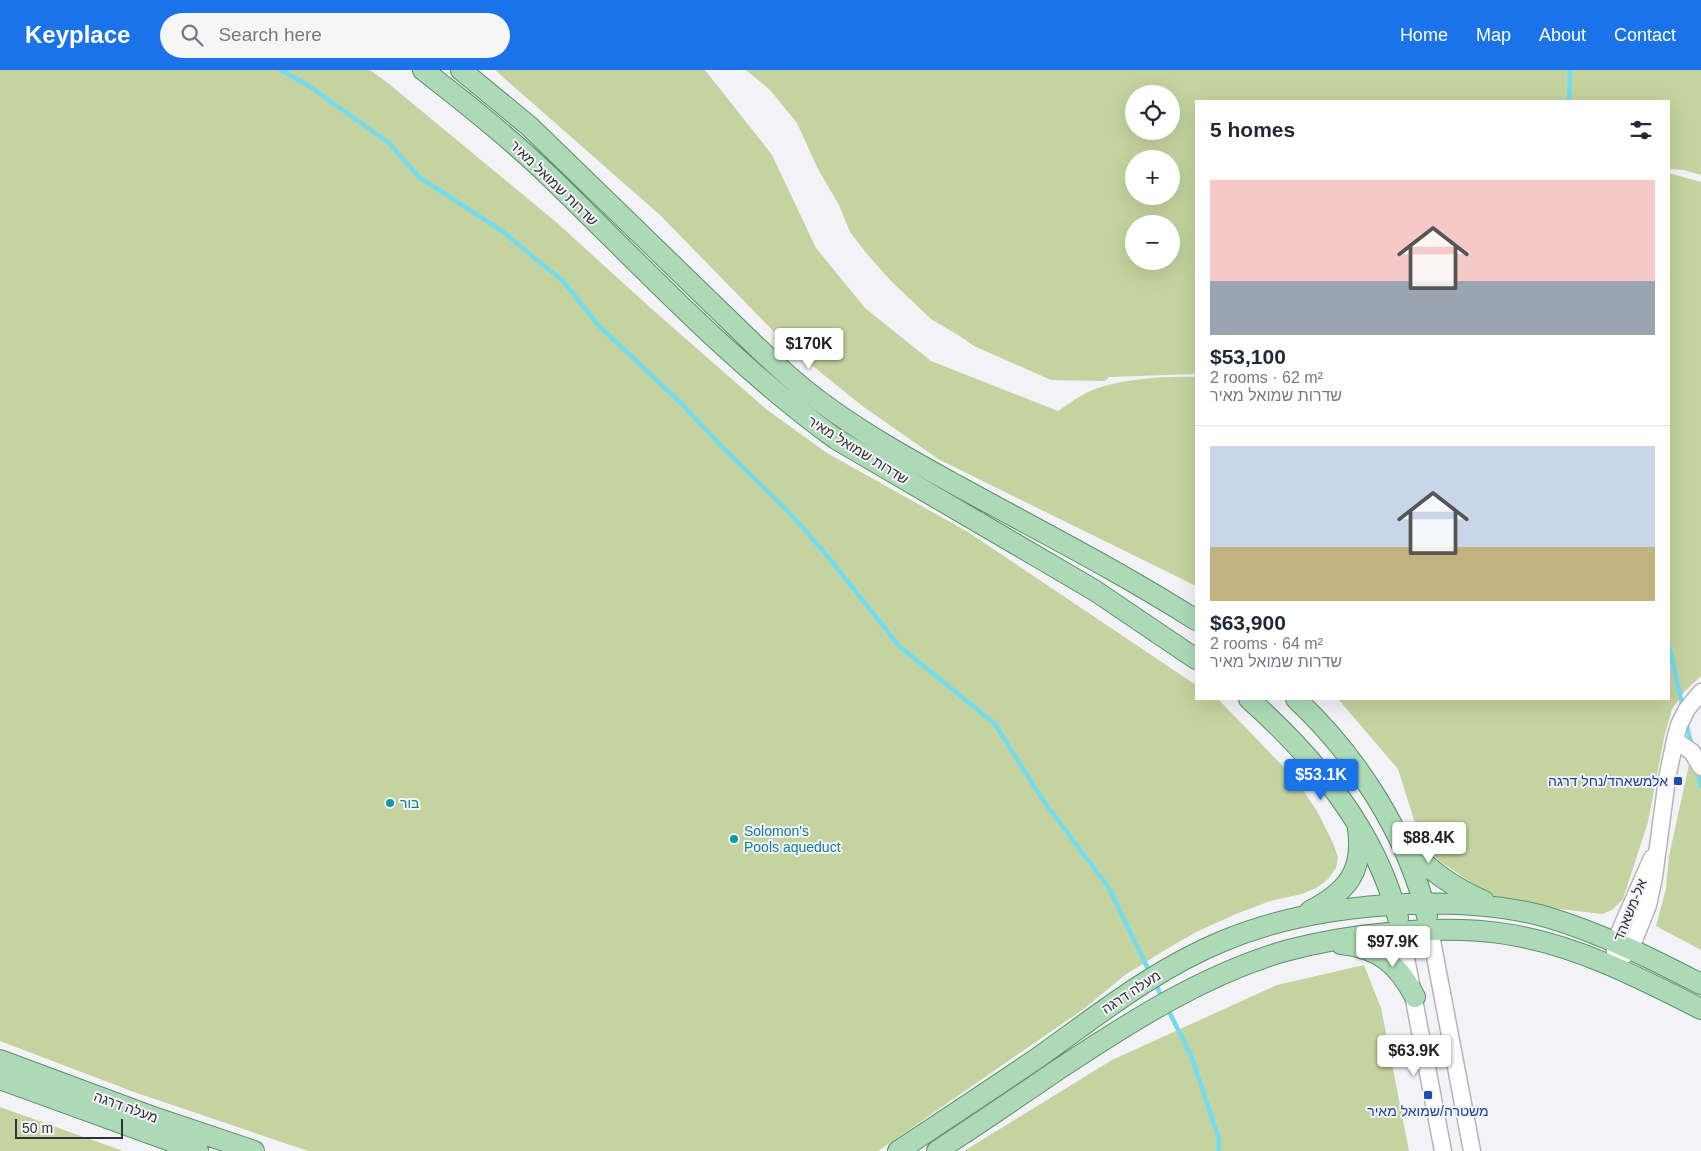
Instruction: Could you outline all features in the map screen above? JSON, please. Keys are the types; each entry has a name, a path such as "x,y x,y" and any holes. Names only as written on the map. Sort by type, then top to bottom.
{"main road":[{"name":"שדרות שמואל מאיר","path":"423,70 515,144 714,338 804,416 858,453 1094,590 1195,658"},
{"name":"שדרות שמואל מאיר","path":"461,70 529,126 758,348 788,376 818,400 854,425 918,464 1122,576 1195,619"},
{"path":"1250,700 1300,748 1327,779 1357,822 1385,879 1401,932"},
{"path":"1297,700 1335,740 1362,776 1386,814 1414,873 1424,903 1430,930"},
{"path":"1298,918 1334,897 1352,876 1359,857 1360,841 1357,822"},
{"path":"1398,839 1425,865 1463,892 1498,906 1550,918 1623,945 1701,984"},
{"name":"מעלה דרגה","path":"898,1151 1038,1057 1116,1000 1186,958 1223,940 1268,925 1361,907 1424,903 1498,906"},
{"name":"מעלה דרגה","path":"937,1151 1132,1022 1167,1002 1201,984 1245,965 1322,942 1430,930 1468,930 1506,934 1546,943 1614,966 1701,1009"},
{"path":"1322,942 1356,946 1382,956 1394,966 1407,982 1414,998"},
{"name":"מעלה דרגה","path":"0,1060 156,1118 254,1151"},
{"name":"מעלה דרגה","path":"0,1079 198,1151"}],"street":[{"name":"אל-משאהד","path":"1614,966 1623,945 1641,925 1652,891 1667,779 1675,740 1679,725 1687,709 1701,692"},
{"path":"1675,740 1692,752 1701,767"},
{"path":"1430,930 1472,1151"},
{"path":"1401,932 1444,1151"}],"green space":[{"path":"0,70 370,70 556,222 766,409 827,453 968,532 1195,684 1195,700 1219,700 1296,780 1317,811 1338,857 1336,868 1328,879 1318,887 1302,894 1270,901 1196,932 1125,975 1085,1008 878,1151 308,1151 134,1092 0,1041"},
{"path":"495,70 705,70 772,155 816,248 865,308 931,361 1058,411 1092,390 1121,382 1153,378 1195,377 1195,586 938,459 861,405 787,345 660,215"},
{"path":"746,70 1701,70 1701,175 1684,170 1670,169 1670,100 1195,100 1195,374 1109,377 1105,381 1051,380 974,346 931,319 891,281 867,254 850,232 839,205 818,169 797,123 770,90"},
{"path":"1670,173 1701,182 1701,676 1685,691 1672,709 1664,738 1648,822 1623,899 1612,910 1602,914 1509,903 1491,896 1441,862 1427,849 1418,833 1398,769 1339,700 1670,700"},
{"path":"1690,760 1701,787 1701,950 1656,926 1666,888 1669,856"},
{"path":"1364,965 1381,1008 1409,1151 964,1151 1112,1060 1277,985"},
{"path":"0,1107 123,1151 0,1151"}],"waterway":[{"path":"281,70 309,86 389,143 419,177 502,231 563,281 598,325 681,403 724,449 787,510 825,553 900,647 994,723 1045,803 1109,888 1150,973"},
{"path":"1569,100 1570,70"},
{"path":"1670,650 1683,708"},
{"path":"1686,722 1692,747"},
{"path":"1697,769 1701,786"},
{"path":"1155,982 1162,998"},
{"path":"1167,1007 1192,1058 1219,1139 1219,1151"}],"place":[{"name":"אלמשאהד/נחל דרגה","path":"1678,781"},
{"name":"בור","path":"390,803"},
{"name":"Solomon's Pools aqueduct","path":"734,839"},
{"name":"משטרה/שמואל מאיר","path":"1428,1095"}]}
